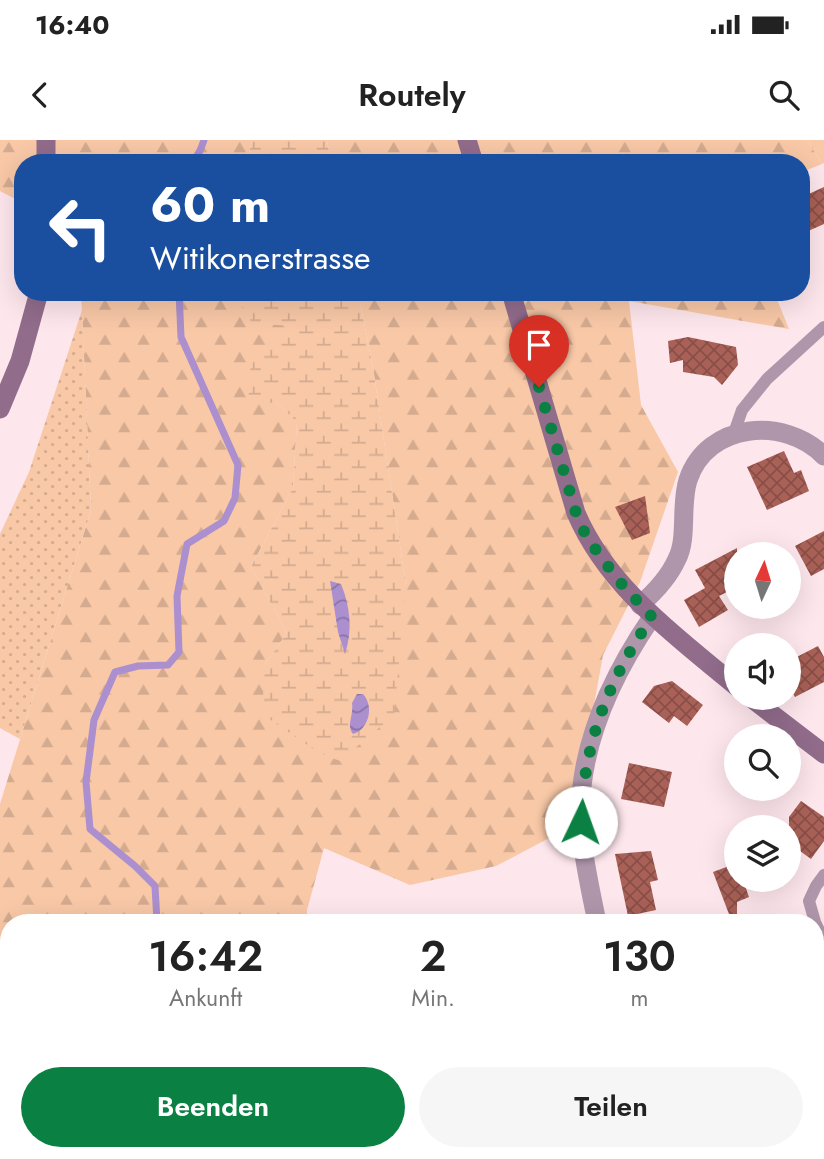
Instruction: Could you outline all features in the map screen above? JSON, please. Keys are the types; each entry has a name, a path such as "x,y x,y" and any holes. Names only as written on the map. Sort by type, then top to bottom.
{"main road":[{"path":"0,409 20,361 37,301"},
{"path":"514,301 576,513 593,548 646,611 724,676"},
{"path":"767,710 824,754"}],"street":[{"path":"596,914 581,832 586,768 594,732 611,684 655,592 678,558 684,503 692,470 713,446 734,433 763,430 797,436 824,456"}],"lane":[{"path":"734,433 742,410 767,379 824,327"},
{"path":"812,914 808,901 824,875"}],"green space":[{"path":"0,140 252,140 249,154 14,154 14,198 0,191"},
{"path":"252,140 327,140 329,154 249,154"},
{"path":"327,140 807,140 822,164 810,169 810,154 329,154"},
{"path":"807,140 824,140 824,163 822,164"},
{"path":"81,301 238,301 253,322 291,325 276,402 297,422 293,488 251,567 287,633 265,664 406,585 373,368 360,301 629,301 641,405 678,472 640,582 603,655 572,826 496,866 410,885 324,848 307,914 0,914 0,804 91,510"},
{"path":"238,301 360,301 373,368 406,585 394,715 340,761 319,753 262,714 265,664 287,633 251,567 293,488 297,422 276,402 248,406 251,358 290,326 252,323"},
{"path":"629,301 778,301 789,329"},
{"path":"82,310 91,510 20,739 0,728 0,534 29,472"}],"water":[{"path":"330,581 341,584 347,601 350,627 345,654 338,632"},
{"path":"357,694 363,694 367,699 369,711 363,728 353,734 350,727 352,703"}],"building":[{"path":"824,187 824,224 810,230 810,193"},
{"path":"688,337 736,347 738,365 722,385 714,377 683,372 683,360 670,363 668,341"},
{"path":"784,451 794,473 801,470 809,491 767,510 747,467"},
{"path":"645,496 650,533 632,540 615,507"},
{"path":"824,531 824,569 811,576 802,559 802,542"},
{"path":"724,555 724,594 719,596 724,604 724,612 699,627 684,600 705,588 695,570"},
{"path":"818,646 824,657 824,682 801,694 801,655"},
{"path":"672,681 703,705 687,726 674,716 669,723 642,702 654,686"},
{"path":"629,763 672,772 664,807 621,799"},
{"path":"801,801 824,817 824,841 811,859 801,852 801,815 790,815"},
{"path":"651,851 658,880 650,882 656,910 628,914 615,854"},
{"path":"724,868 724,892 747,892 749,897 737,902 737,914 729,914 713,872"}],"waterway":[{"path":"198,154 204,140"},
{"path":"157,914 155,886 90,829 86,782 94,720 115,672 138,666 168,665 179,652 177,596 187,544 224,521 235,498 238,465 181,337 179,301"}],"route":[{"path":"539,387 576,513 587,538 607,567 652,617 611,684 599,714 589,749 582,792 581,822"}]}
